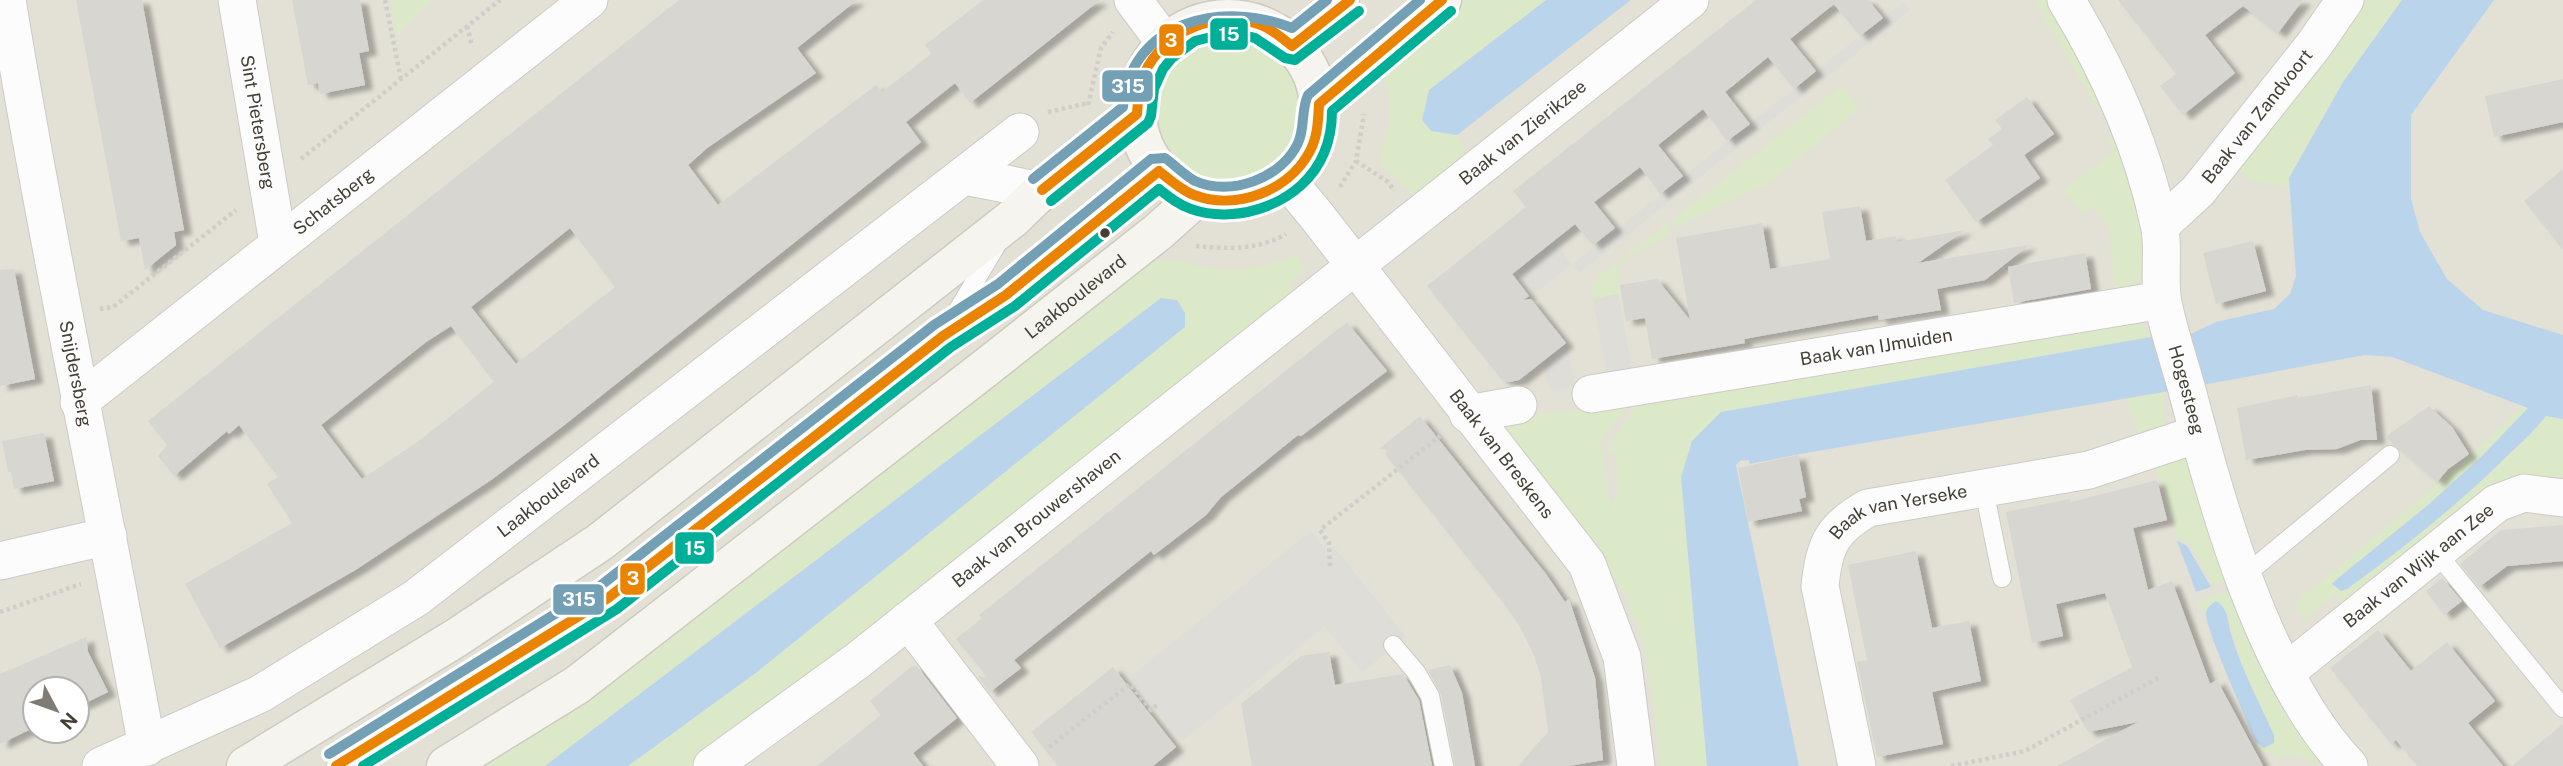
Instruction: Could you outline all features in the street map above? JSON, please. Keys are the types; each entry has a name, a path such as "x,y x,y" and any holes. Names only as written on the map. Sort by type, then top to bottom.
{"main road":[{"path":"1319,104 1442,0"},
{"path":"1270,12 1275,33 1292,46 1306,63 1315,83 1319,104 1317,133 1305,159 1287,180 1259,196 1228,202 1197,197 1177,186 1159,171 1147,154 1139,135 1136,114 1143,76 1166,44 1185,30 1208,21 1270,12"},
{"path":"246,766 456,638 600,542 1012,219 1041,191 1136,114"},
{"name":"Laakboulevard","path":"446,766 577,685 999,358 1158,232 1197,197"}],"street":[{"name":"Snijdersberg","path":"7,0 79,402 108,536 147,747"},
{"name":"Sint Pietersberg","path":"237,0 278,243"},
{"name":"Schatsberg","path":"79,402 589,0"},
{"path":"1133,0 1166,44"},
{"name":"Baak van Zierikzee","path":"1355,266 1690,0"},
{"name":"Hogesteeg","path":"2066,0 2116,93 2148,184 2160,226 2167,317 2198,433 2244,576 2262,623 2286,672 2310,716 2344,764"},
{"name":"Baak van Zandvoort","path":"2160,226 2198,191 2314,45 2345,0"},
{"name":"Laakboulevard","path":"101,766 260,694 416,598 1020,132"},
{"path":"965,176 1041,191"},
{"name":"Baak van Breskens","path":"1287,180 1587,564 1622,657 1636,766"},
{"name":"Baak van Brouwershaven","path":"712,766 857,661 1355,266"},
{"name":"Baak van IJmuiden","path":"1591,394 2167,317"},
{"path":"1468,414 1518,405"},
{"name":"Baak van Yerseke","path":"1857,766 1820,586 1822,561 1829,540 1846,520 1868,508 2088,470 2198,433"},
{"name":"Baak van Wijk aan Zee","path":"2286,672 2497,503 2524,493 2563,498"},
{"path":"0,561 108,536"},
{"path":"908,620 1031,760"}],"lane":[{"path":"1292,46 1350,0"},
{"path":"336,766 608,598 943,336 1006,295 1159,171"},
{"path":"943,336 1012,219"},
{"path":"2244,576 2390,455"},
{"path":"1984,490 2001,578"},
{"path":"2436,552 2563,708"},
{"path":"1393,645 1416,672 1430,696 1444,766"}],"path":[{"path":"385,0 401,79"},
{"path":"1356,161 1388,182 1417,218"},
{"path":"1330,566 1329,543 1320,530 1468,414"},
{"path":"0,612 115,572"},
{"path":"1951,766 2025,751 2158,678"},
{"path":"1031,760 1130,684 1151,710 1158,704"}],"shaded area":[{"path":"0,0 2563,0 2563,766 0,766"},
{"path":"1904,2 1910,10 1822,81 1816,71"},
{"path":"1805,80 1812,88 1579,273 1571,265 1535,293 1517,270 1553,241 1572,265"},
{"path":"1618,294 1633,376 1608,380 1593,299"},
{"path":"1566,343 1576,386 1550,391 1543,361"},
{"path":"1311,531 1327,552 1334,547 1406,637 1362,673 1325,626 1182,741 1130,677"}],"green space":[{"path":"391,0 433,0 397,36"},
{"path":"1464,0 1546,0 1429,90 1431,131 1457,135 1469,158 1415,197 1379,162 1389,111 1385,78 1393,71 1390,58"},
{"path":"2034,0 2046,0 2106,105 2098,110"},
{"path":"2364,0 2402,0 2343,82 2289,178 2290,187 2250,180 2235,165"},
{"path":"1229,39 1256,44 1279,60 1295,83 1300,110 1295,137 1279,160 1256,176 1229,181 1202,176 1179,160 1163,137 1158,110 1163,83 1179,60 1202,44"},
{"path":"1842,85 1859,109 1762,188 1676,227 1675,218"},
{"path":"2116,132 2137,208 2144,270 2138,284 2116,292 2108,227 2093,205 2082,213 2063,190 2115,151 2107,139"},
{"path":"1668,223 1670,234 1617,264 1622,293 1593,299 1592,285 1598,277"},
{"path":"1298,256 1303,267 1301,274 1290,284 1298,294 696,766 628,766 757,672 1177,301 1161,298 545,766 473,766 1143,257 1175,260 1209,268 1233,269 1257,267"},
{"path":"2136,316 2151,337 1721,412 1692,441 1681,477 1707,766 1660,766 1649,670 1642,640 1626,597 1599,553 1498,431 1509,416 1628,406 1605,434 1601,444 1609,503 1619,495 1615,452 1609,453 1608,448 1638,403"},
{"path":"2164,392 2163,426 2138,436 2127,398"},
{"path":"2524,406 2529,408 2480,458 2332,584 2341,591 2347,589 2407,544 2483,479 2530,435 2546,416 2563,419 2563,489 2525,480 2347,607 2336,594 2303,621 2295,603 2435,486"},
{"path":"2182,456 2187,459 2231,578 2214,586 2190,543 2176,536 2163,486 2154,467"},
{"path":"2234,588 2321,754 2316,766 2292,755 2276,760 2273,751 2262,753 2256,742 2264,748 2228,616 2216,601 2208,607 2205,615 2197,602"}],"water":[{"path":"1546,0 1631,0 1457,135 1431,131 1422,120 1429,90"},
{"path":"2402,0 2494,0 2411,115 2411,199 2420,232 2447,279 2483,310 2563,335 2563,419 2546,416 2445,513 2341,591 2332,584 2428,505 2480,458 2528,408 2392,357 2365,355 1750,464 1749,460 1740,461 1736,465 1799,766 1707,766 1681,477 1692,441 1721,412 2151,337 2156,342 2193,333 2216,322 2274,309 2290,294 2296,276 2289,178 2343,82"},
{"path":"1161,298 1177,300 1185,313 1185,327 757,672 628,766 545,766"},
{"path":"2177,541 2187,546 2211,587 2196,592"},
{"path":"2216,601 2225,611 2240,659 2274,735 2274,743 2264,748 2256,742 2207,621 2206,613"}],"building":[{"path":"76,0 142,0 184,230 174,232 176,245 145,270 139,238 121,241"},
{"path":"292,0 360,0 369,51 359,53 365,85 320,94 318,83 308,85"},
{"path":"679,0 857,0 797,48 816,73 707,148 688,165 718,205 876,85 882,92 931,54 925,45 983,0 1100,0 970,103 955,83 906,122 921,142 491,480 357,569 220,648 185,584 292,523 267,484 278,477 239,425 229,434 227,431 174,476 158,456 167,445 148,421","holes":["570,228 615,287 516,364 471,307","451,326 494,382 416,443 362,479 321,425 426,342"]},
{"path":"1756,0 1868,0 1883,18 1860,36 1834,4 1790,39 1816,71 1794,89 1768,57 1725,92 1750,124 1727,141 1703,109 1658,145 1683,176 1660,194 1640,167 1594,202 1615,228 1593,245 1575,224 1512,274 1529,296 1523,300 1531,299 1566,343 1519,380 1509,382 1501,379 1427,286 1526,207 1513,191"},
{"path":"2118,0 2303,0 2278,33 2243,6 2205,35 2235,73 2183,115 2160,86 2176,74"},
{"path":"2563,79 2563,122 2494,137 2485,96"},
{"path":"2027,97 2054,134 2024,155 2040,178 1976,222 1945,180 1993,145 1988,139 2002,129 1995,120"},
{"path":"2563,169 2563,250 2524,201"},
{"path":"1860,206 1866,241 1896,236 1897,242 1965,230 1918,263 2029,245 1985,280 1937,289 1941,310 1879,320 1878,315 1652,359 1645,318 1626,321 1620,285 1657,279 1690,320 1676,238 1762,223 1770,269 1830,259 1822,212"},
{"path":"2253,241 2266,291 2216,304 2203,253"},
{"path":"2085,253 2091,289 2014,303 2008,267"},
{"path":"14,269 35,379 0,386 0,270"},
{"path":"1347,322 1387,371 1301,436 1298,435 1221,497 1206,515 1154,555 1151,551 1014,660 1021,668 990,692 978,676 988,678 956,639 982,618 979,615"},
{"path":"2371,385 2377,440 2360,440 2337,449 2305,450 2246,460 2237,408 2298,395 2298,398"},
{"path":"2429,406 2452,427 2469,454 2448,469 2437,482 2385,437"},
{"path":"1420,416 1546,574 1565,602 1569,599 1595,678 1603,760 1569,766 1518,766 1548,732 1541,677 1533,653 1505,605 1385,454 1390,451 1379,449"},
{"path":"44,433 54,481 14,489 2,441"},
{"path":"1798,455 1806,497 1799,499 1802,511 1748,522 1738,468"},
{"path":"2157,480 2167,520 2133,528 2148,590 2172,581 2210,684 2217,680 2263,766 2057,766 2138,722 2088,732 2070,700 2132,667 2105,593 2056,604 2063,636 2032,643 2006,512 2070,499 2071,502"},
{"path":"2563,525 2563,561 2507,566 2479,587 2460,564 2501,530"},
{"path":"1916,551 1932,628 1969,621 1981,681 1932,692 1943,744 1877,757 1857,662 1867,660 1848,565"},
{"path":"2442,578 2462,601 2444,615 2426,591"},
{"path":"2378,630 2411,671 2447,642 2495,701 2468,723 2503,766 2417,766 2396,740 2391,744 2330,668"},
{"path":"86,637 88,652 108,692 91,700 91,675 21,675 21,734 0,744 0,674"},
{"path":"1329,652 1335,685 1403,674 1419,700 1432,766 1252,766 1241,704 1301,656"},
{"path":"1450,665 1462,693 1475,766 1455,766 1441,694 1428,670"},
{"path":"912,666 917,666 957,718 913,753 923,766 817,766 881,715 870,701"},
{"path":"1113,667 1176,747 1153,766 1058,766 1031,732"},
{"path":"2563,724 2563,766 2512,766"}],"transit line":[{"name":"315","path":"1033,179 1123,107 1129,78 1143,54 1161,37 1184,25 1210,18 1237,16 1292,28 1327,0"},
{"name":"3","path":"1042,190 1137,114 1140,86 1148,66 1159,52 1187,30 1220,20 1238,20 1265,27 1292,46 1350,0"},
{"name":"315","path":"329,754 600,586 934,325 998,284 1151,159 1165,158 1191,179 1209,185 1239,185 1268,175 1280,166 1298,143 1308,95 1420,0"},
{"name":"3","path":"336,766 608,598 943,336 1006,295 1159,171 1194,195 1210,199 1244,199 1275,187 1301,165 1310,151 1316,134 1319,104 1442,0"},
{"name":"15","path":"1051,201 1148,123 1154,89 1163,69 1172,58 1195,41 1223,34 1237,34 1255,38 1285,58 1295,60 1359,11"},
{"name":"15","path":"363,766 617,609 951,347 1015,306 1159,189 1182,205 1210,213 1249,212 1286,197 1302,185 1315,170 1328,143 1332,111 1451,11"}]}
